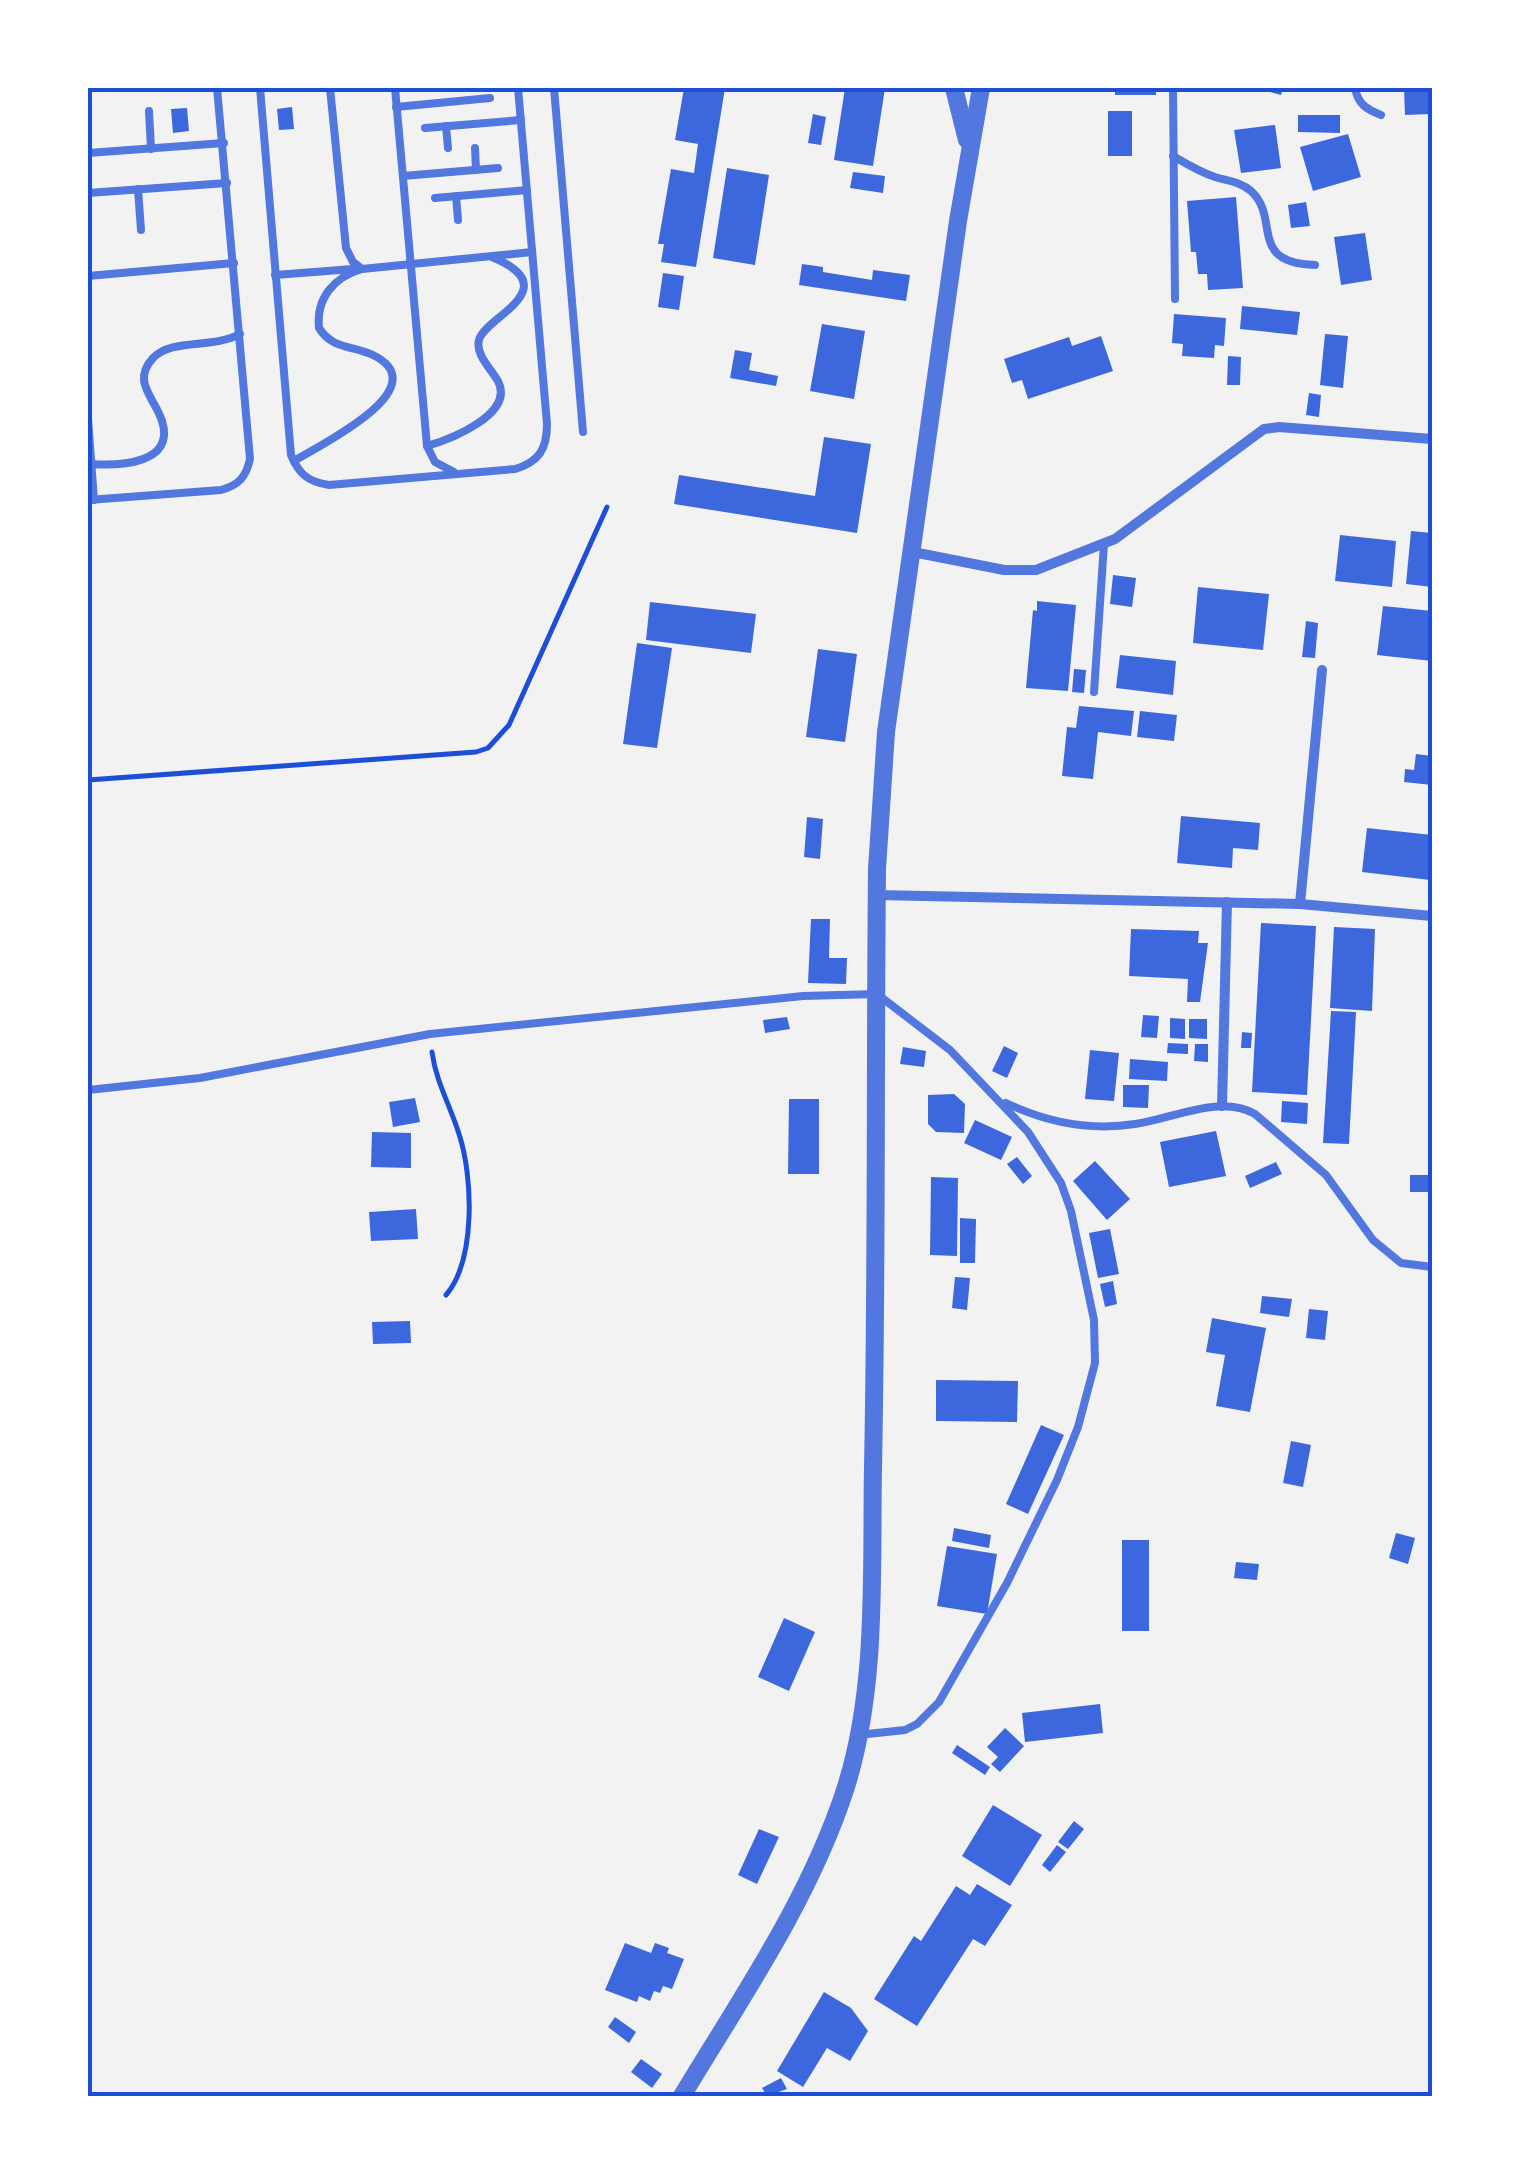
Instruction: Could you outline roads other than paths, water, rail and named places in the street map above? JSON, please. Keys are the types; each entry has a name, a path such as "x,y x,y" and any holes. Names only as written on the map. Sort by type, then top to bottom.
{"street":[{"path":"954,88 969,150"},
{"path":"682,2096 754,1978 812,1870 846,1788 858,1735 872,1571 877,895 884,750 981,88"},
{"path":"912,552 1004,570 1036,570 1104,544 1130,529 1264,429 1432,438"},
{"path":"1300,904 1322,670"},
{"path":"877,895 1300,904 1432,916"},
{"path":"1222,1106 1227,902"}],"lane":[{"path":"88,420 91,500 221,490 242,480 250,459 217,88"},
{"path":"260,88 294,461 314,483 329,485 530,465 544,448 547,424 518,88"},
{"path":"330,88 346,248 353,262 362,268"},
{"path":"395,88 427,446 434,462 460,474"},
{"path":"465,88 466,100"},
{"path":"554,88 583,432"},
{"path":"1172,88 1176,299"},
{"path":"1355,88 1358,100 1367,110 1380,115"},
{"path":"396,106 490,98"},
{"path":"149,112 152,148"},
{"path":"425,128 521,120"},
{"path":"446,126 448,148"},
{"path":"88,153 224,143"},
{"path":"475,148 476,170"},
{"path":"1173,156 1193,168 1248,188 1258,199 1268,238 1276,252 1286,260 1315,265"},
{"path":"402,176 498,168"},
{"path":"88,193 228,183"},
{"path":"138,190 142,230"},
{"path":"434,198 527,190"},
{"path":"456,196 458,220"},
{"path":"275,275 532,252"},
{"path":"427,446 477,423 500,398 499,383 482,357 478,340 482,332 510,312 522,285 517,271 490,256"},
{"path":"88,276 234,263"},
{"path":"294,461 368,416 387,397 390,378 382,361 332,343 319,328 320,307 329,290 339,279 362,268"},
{"path":"91,464 137,462 150,458 157,449 164,426 143,382 145,370 160,352 172,346 216,344 240,334"},
{"path":"1094,692 1104,544"},
{"path":"88,1090 200,1078 430,1034 766,998 876,994 950,1050 1002,1101 1047,1160 1071,1211 1096,1342 1090,1388 1035,1528 939,1702 917,1724 904,1730 858,1735"},
{"path":"1002,1101 1057,1122 1091,1125 1132,1125 1222,1106 1242,1107 1326,1175 1373,1240 1401,1263 1432,1267"}]}
